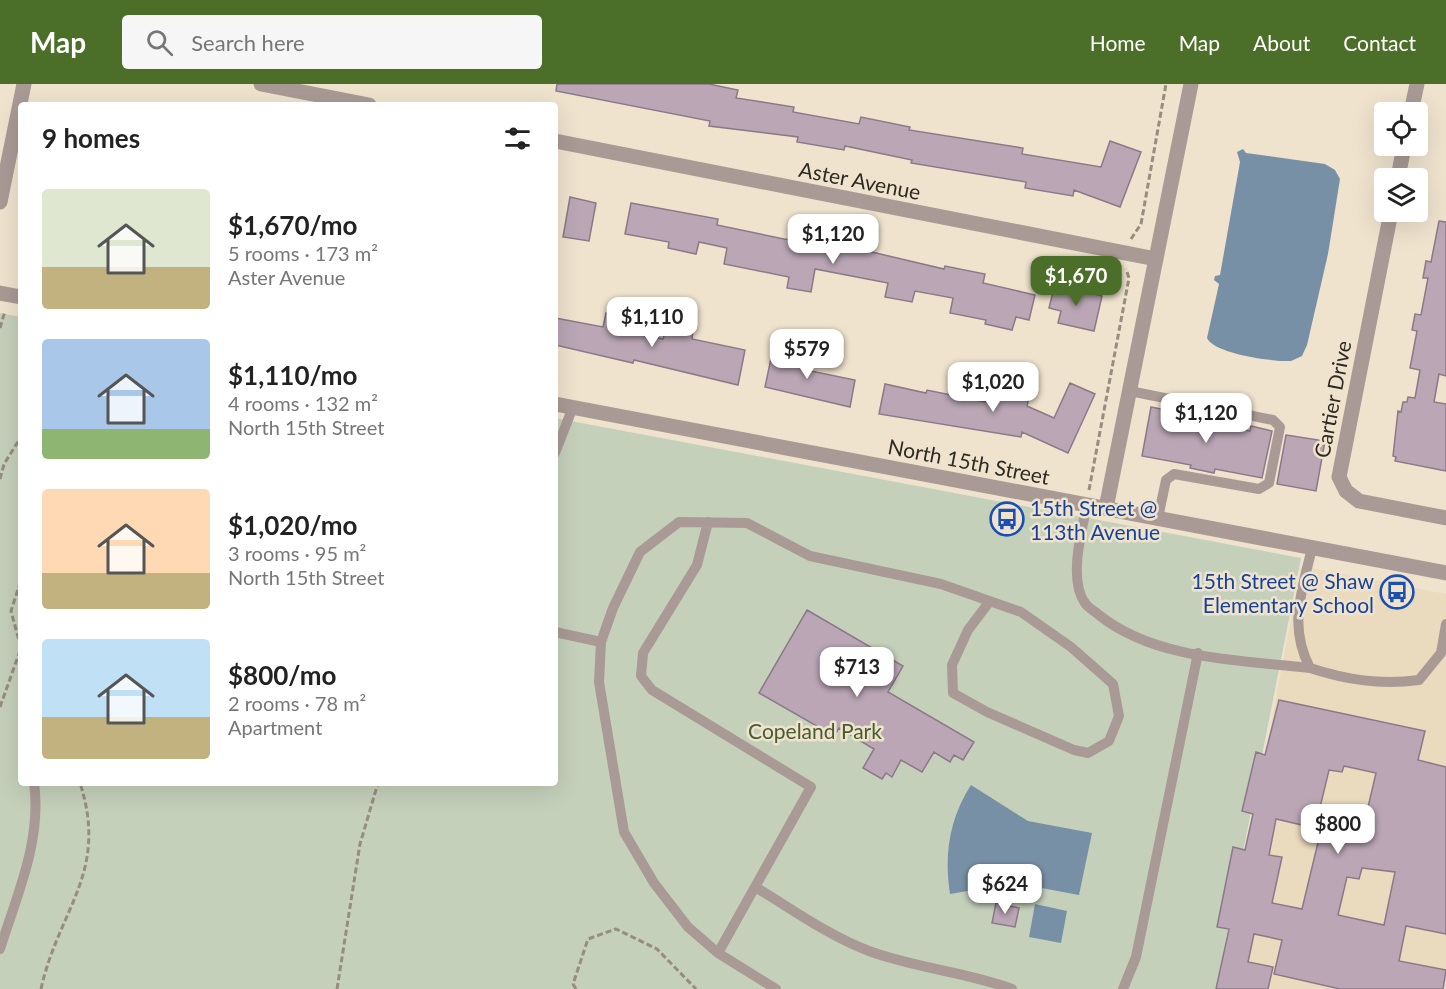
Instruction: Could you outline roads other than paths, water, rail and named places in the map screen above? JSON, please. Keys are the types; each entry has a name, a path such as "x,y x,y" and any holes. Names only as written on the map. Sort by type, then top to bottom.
{"street":[{"path":"20,102 24,84"},
{"path":"261,84 354,102"},
{"path":"1106,508 1191,84"},
{"path":"1413,102 1417,84"},
{"path":"0,202 18,114"},
{"name":"Aster Avenue","path":"558,142 1156,259"},
{"name":"Cartier Drive","path":"1389,222 1340,477 1346,491 1359,501 1446,518"},
{"path":"0,293 18,296"},
{"name":"North 15th Street","path":"558,404 1446,573"}],"lane":[{"path":"1130,391 1273,420 1280,427 1269,483 1259,489 1174,474 1166,480 1158,518"},
{"path":"558,445 573,407"},
{"path":"1087,504 1076,573 1084,603 1115,627 1165,647 1310,668 1344,679 1390,683 1419,680 1441,653 1446,624"},
{"path":"776,989 718,952 688,927 654,882 624,832 599,682 601,642 613,608 640,552 679,522 747,523 810,556 941,584 990,601 1021,612 1071,647 1113,684 1119,716 1109,741 1088,753 1074,750 987,712 953,693 952,665 968,630 990,601"},
{"path":"708,522 697,565 643,653 641,676 652,690 662,697 811,787 718,952"},
{"path":"1310,668 1301,652 1296,618 1312,548"},
{"path":"558,633 601,642"},
{"path":"1123,989 1136,957 1198,653"},
{"path":"0,949 33,845 38,808 34,786"},
{"path":"755,887 843,939 867,950 919,967 1012,989"}],"water":[{"path":"1243,149 1246,153 1325,164 1335,170 1340,179 1328,254 1307,345 1302,356 1291,361 1232,353 1212,344 1207,338 1219,284 1214,280 1215,276 1220,275 1240,162 1237,152"},
{"path":"971,785 1028,821 1092,833 1079,895 1014,883 950,894 948,851 950,838 958,811"},
{"path":"1035,904 1067,911 1061,943 1029,937"}],"place":[{"name":"15th Street @ 113th Avenue","path":"1007,519"},
{"name":"15th Street @ Shaw Elementary School","path":"1397,592"}],"park label":[{"name":"Copeland Park","path":"815,730"}]}
